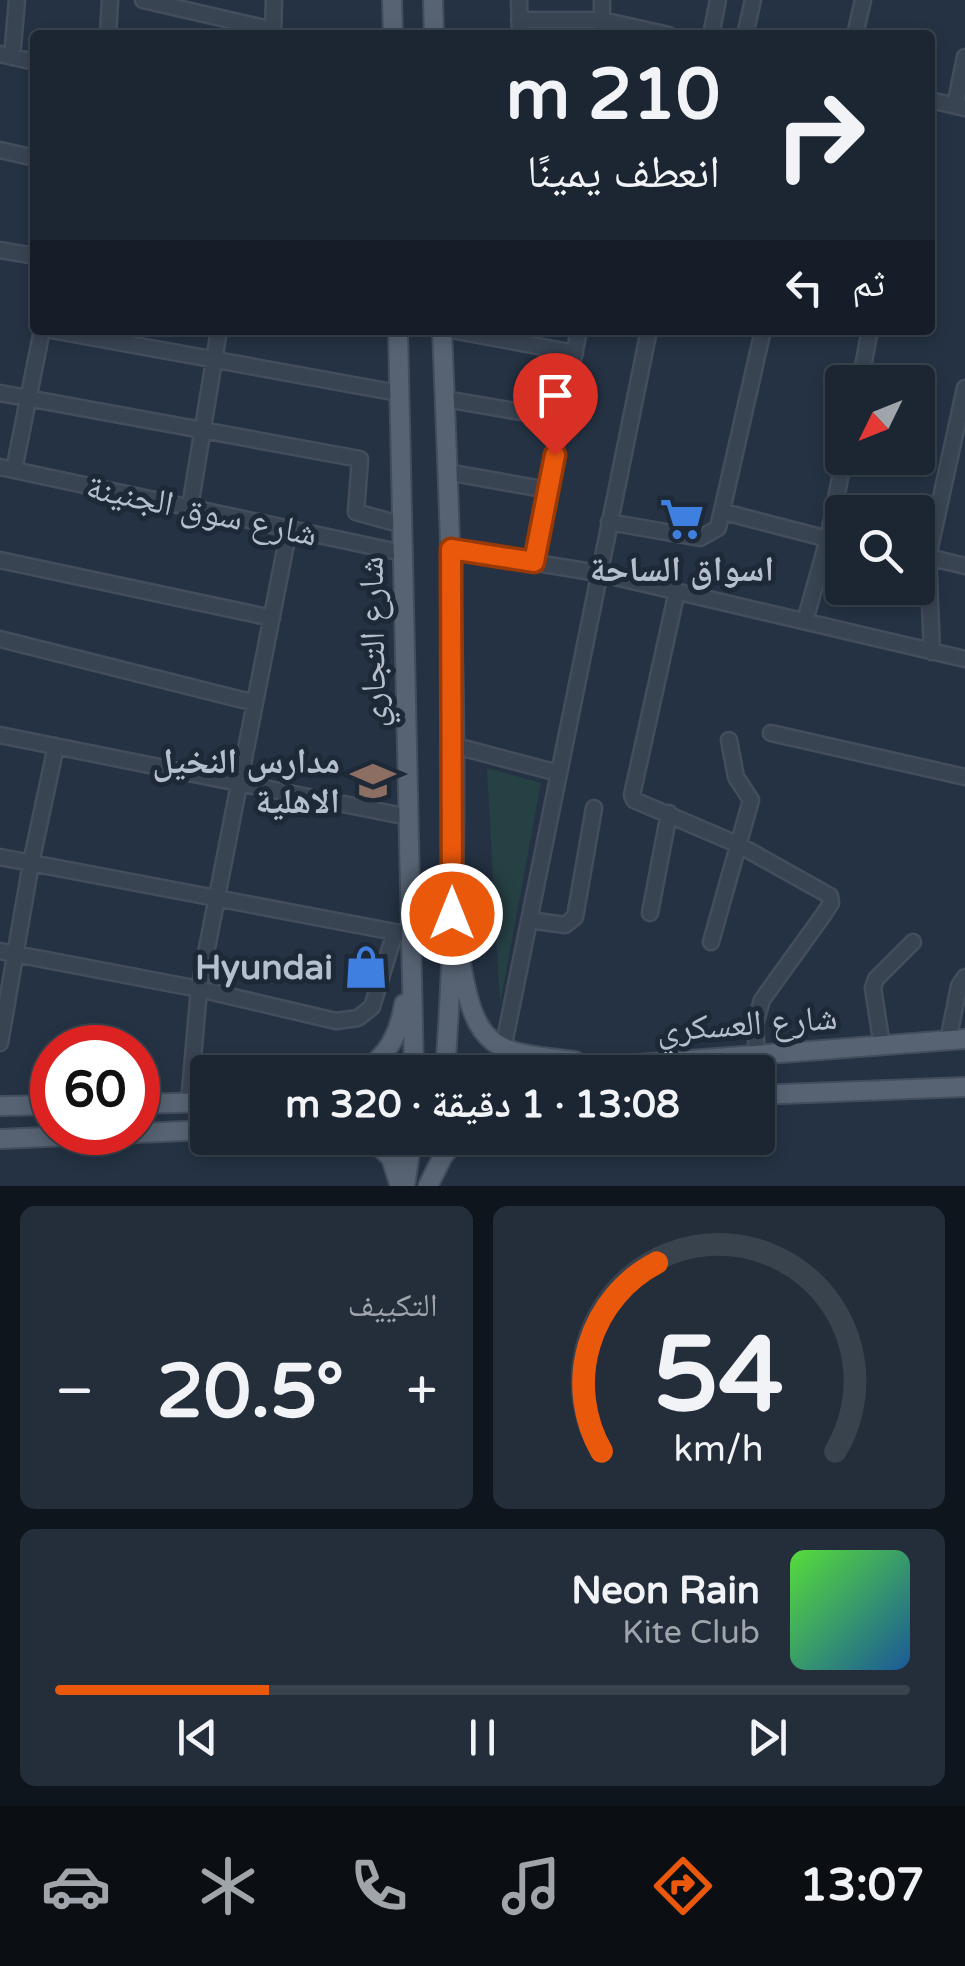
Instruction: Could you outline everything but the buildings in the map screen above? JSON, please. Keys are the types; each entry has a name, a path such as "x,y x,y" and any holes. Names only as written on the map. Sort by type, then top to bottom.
{"main road":[{"path":"392,0 393,30"},
{"path":"433,0 434,30"},
{"name":"شارع التجاري","path":"398,335 408,817 403,933 411,969 414,1055"},
{"path":"442,335 451,549 452,978 446,1055"},
{"path":"452,914 470,1008 483,1033 503,1050 526,1055"},
{"path":"384,1055 396,1036 411,969"},
{"name":"شارع العسكري","path":"757,1055 956,1040"},
{"name":"شارع العسكري","path":"775,1095 965,1087"},
{"path":"160,1104 190,1103"},
{"path":"0,1106 30,1106"},
{"path":"0,1139 190,1131"},
{"path":"388,1155 403,1186"},
{"path":"403,1186 409,1155"},
{"path":"427,1186 434,1155"},
{"path":"427,1186 444,1155"}],"street":[{"path":"6,55 17,0"},
{"path":"108,30 110,0"},
{"path":"143,0 265,30"},
{"path":"273,30 274,0"},
{"path":"519,0 520,28 602,28 602,0"},
{"path":"712,30 718,0"},
{"path":"746,30 753,0"},
{"path":"857,30 863,0"},
{"path":"935,101 960,107 965,57"},
{"path":"0,150 30,157"},
{"path":"0,250 30,255"},
{"path":"7,468 28,398 41,335"},
{"path":"78,335 398,393"},
{"path":"190,508 218,335"},
{"path":"478,335 574,353"},
{"path":"534,562 578,335"},
{"path":"503,1050 648,335"},
{"path":"608,522 700,538 718,528 762,335"},
{"path":"863,365 869,335"},
{"path":"935,525 965,388"},
{"path":"0,393 360,459 356,512 402,525"},
{"path":"445,399 562,419"},
{"name":"شارع سوق الجنينة","path":"7,468 403,553"},
{"path":"447,472 548,490"},
{"path":"724,512 825,538"},
{"path":"198,1055 199,989 289,529"},
{"path":"451,549 598,573 965,659"},
{"path":"804,622 825,549"},
{"path":"935,559 965,566"},
{"path":"0,560 272,618"},
{"path":"677,592 632,795 638,803 739,844 825,892 831,903 762,1000 755,1024 757,1055"},
{"path":"930,605 932,652"},
{"path":"0,640 255,703"},
{"path":"0,734 408,817"},
{"path":"771,734 965,777"},
{"path":"711,942 751,800 736,778 729,740"},
{"path":"452,745 558,772"},
{"path":"0,1043 8,952 56,746"},
{"path":"528,920 565,925 575,917 594,808"},
{"path":"650,913 669,813"},
{"path":"0,856 403,933 376,998 365,1015 358,1018 321,1018 199,989 8,952"},
{"path":"882,1046 873,988 876,979 913,942"},
{"path":"956,1040 960,986 965,977"}],"green space":[{"path":"487,768 541,783 500,1004"}],"place":[{"name":"اسواق الساحة","path":"682,519"},
{"name":"مدارس النخيل الاهلية","path":"373,781"},
{"name":"Hyundai","path":"366,967"}],"route":[{"path":"452,914 451,549 534,562 555,455"}]}
